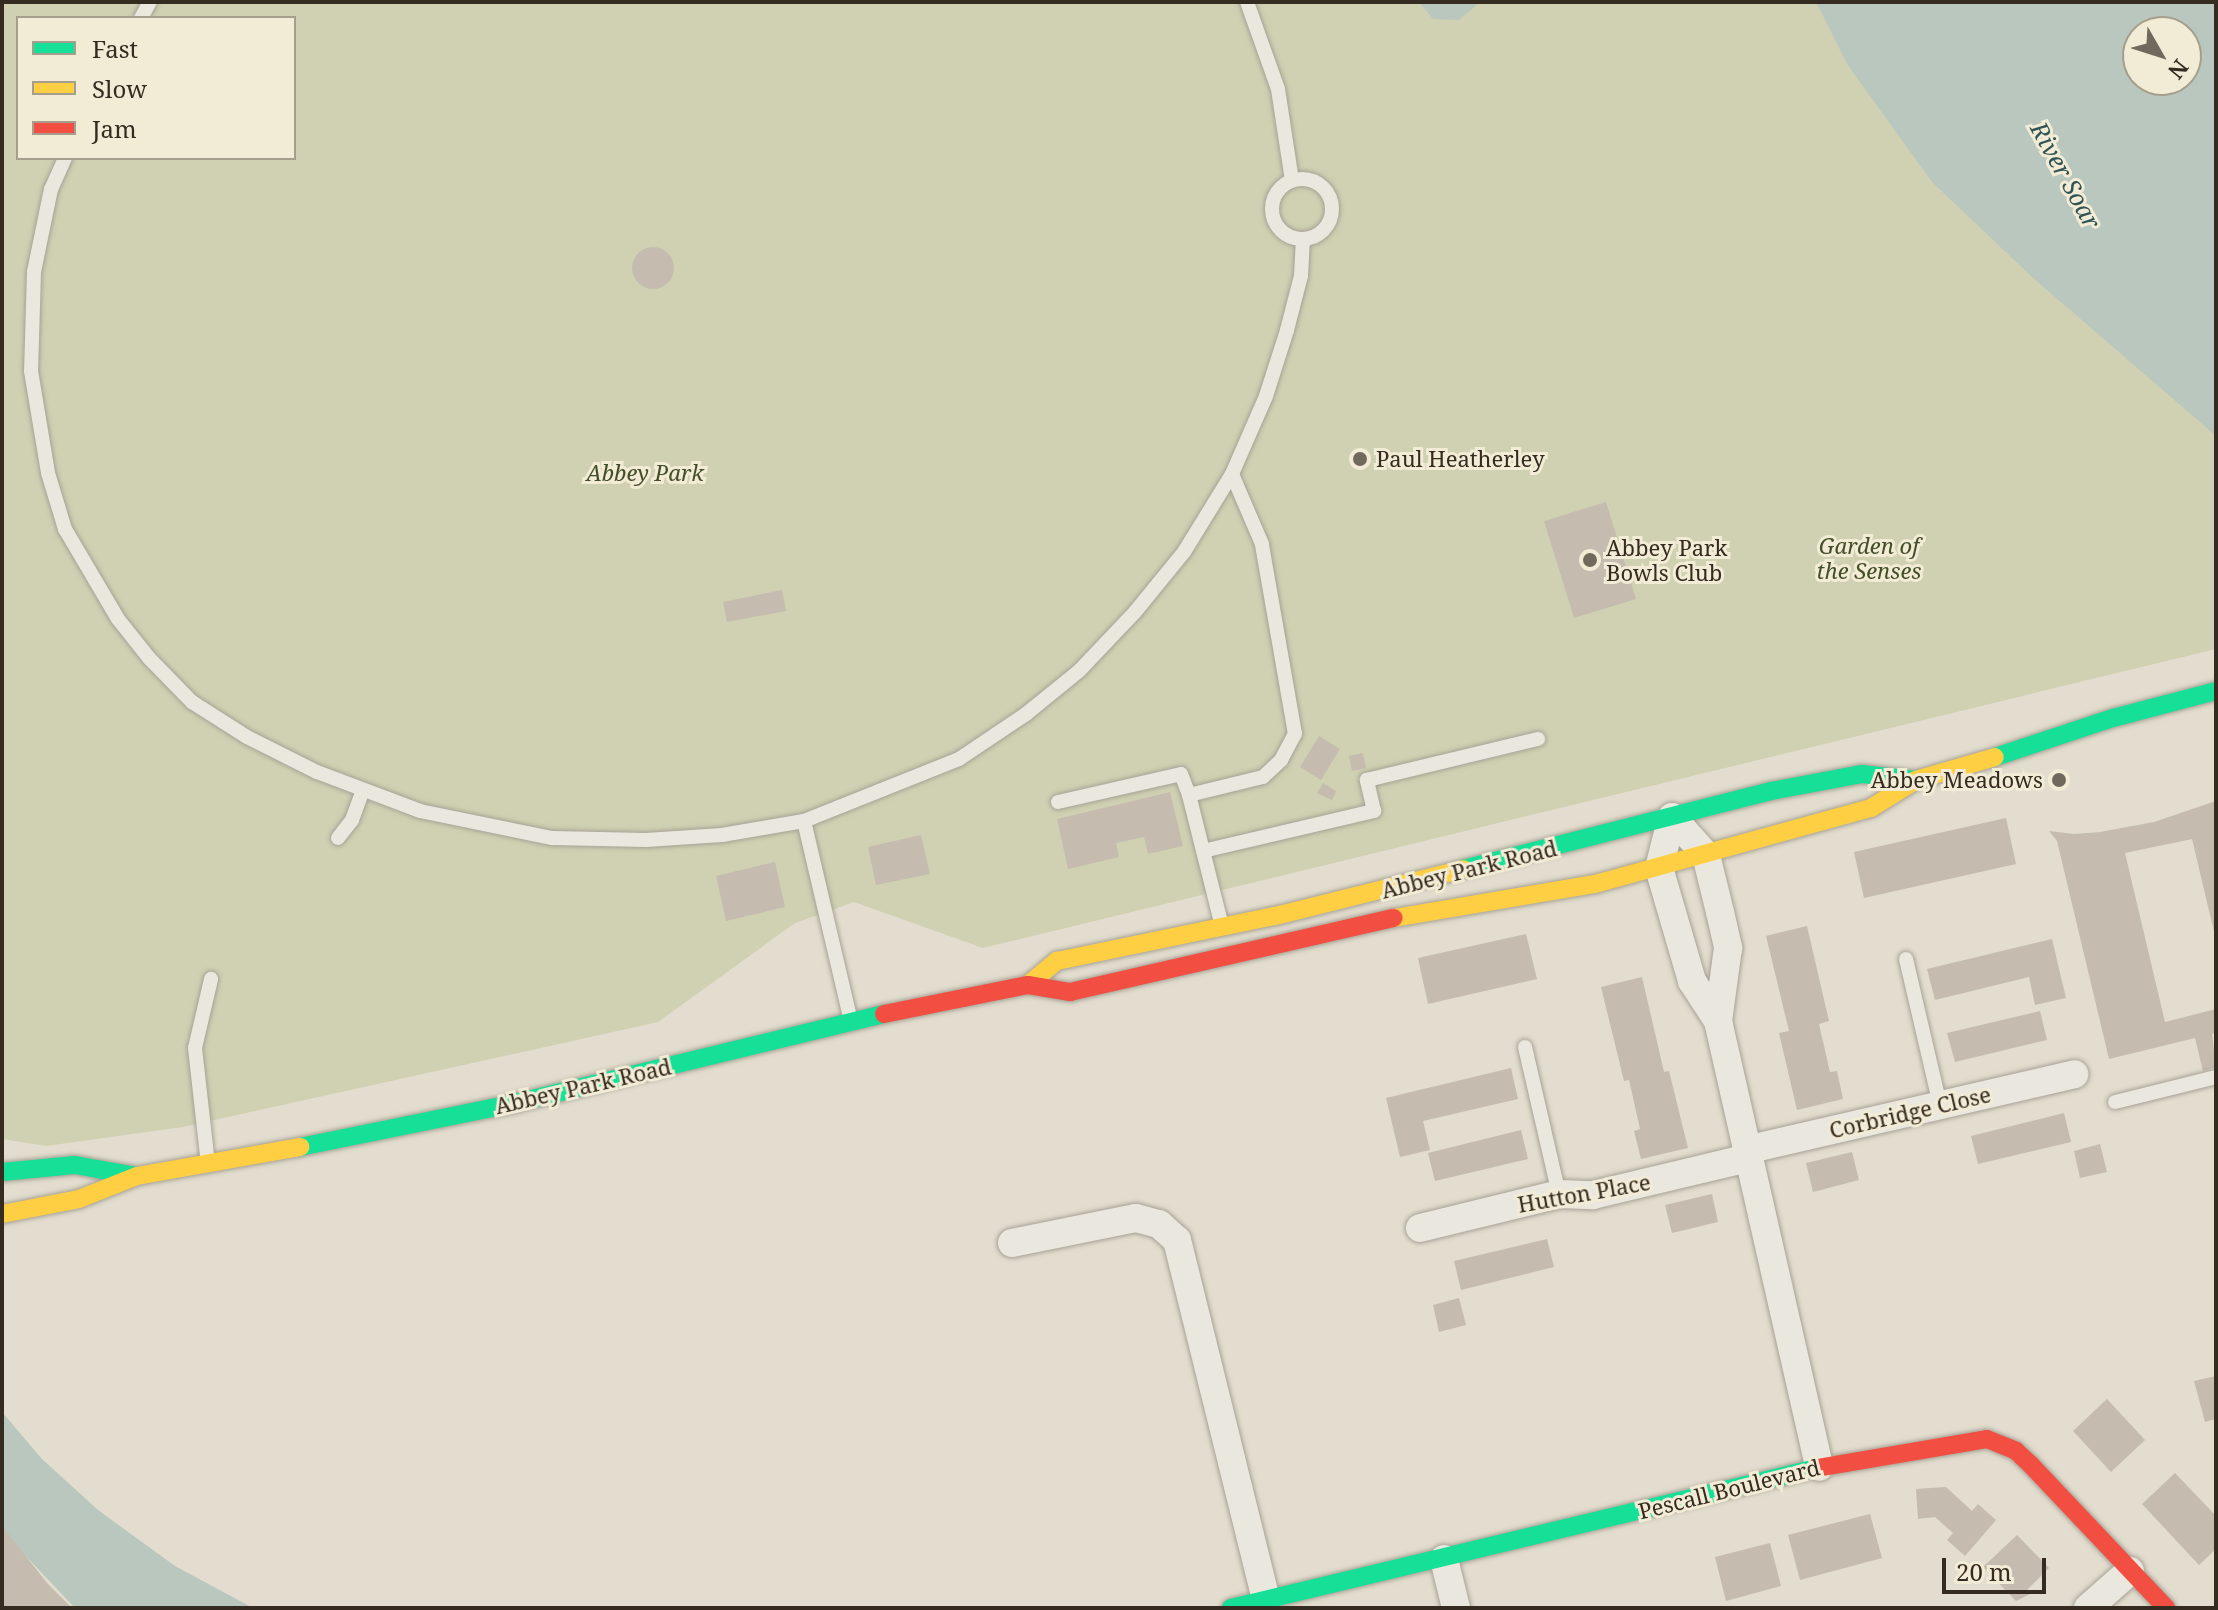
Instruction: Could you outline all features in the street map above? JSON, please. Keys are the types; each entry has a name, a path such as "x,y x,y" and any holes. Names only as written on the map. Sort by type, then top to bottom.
{"main road":[{"name":"Abbey Park Road","path":"2,1214 79,1199 137,1176 208,1166 516,1103 851,1021 1028,985 1070,992 1392,918 1595,884 1871,808 1916,780 2056,739 2113,718 2216,691"},
{"name":"Abbey Park Road","path":"1028,985 1057,961 1222,927 1771,791 1862,774 1916,780"},
{"name":"Abbey Park Road","path":"2,1172 75,1165 137,1176"},
{"name":"Pescall Boulevard","path":"1231,1608 1819,1467 1970,1439 2002,1443 2031,1465 2166,1608"}],"street":[{"path":"1672,817 1706,855 1728,948 1718,1021 1819,1467"},
{"path":"1672,817 1659,868 1692,981 1718,1021"},
{"name":"Corbridge Close","path":"1747,1154 2074,1074"},
{"name":"Hutton Place","path":"1420,1228 1559,1194 1593,1195 1747,1154"},
{"path":"1012,1243 1136,1218 1159,1224 1177,1240 1266,1599"},
{"path":"1444,1559 1456,1608"},
{"path":"2088,1608 2130,1571"}],"lane":[{"path":"1247,2 1278,89 1292,180"},
{"path":"64,160 51,189 34,272 31,371 48,473 65,529 118,619 149,658 192,702 247,737 362,792 420,811 552,838 646,840 722,835 804,821 959,759 1068,680 1135,612 1184,552 1232,474 1266,396 1283,343 1301,276 1303,240"},
{"path":"1302,179 1320,184 1332,200 1332,219 1327,227 1313,238 1303,240 1279,229 1272,212 1277,193 1292,180 1302,179"},
{"path":"1189,795 1263,777 1281,760 1295,734 1262,544 1232,474"},
{"path":"1203,851 1374,811 1367,780 1538,739"},
{"path":"1058,802 1181,774 1189,795 1228,956"},
{"path":"338,838 352,820 362,792"},
{"path":"804,821 851,1021"},
{"path":"1906,959 1940,1105"},
{"path":"208,1166 195,1048 211,979"},
{"path":"1525,1047 1559,1194"},
{"path":"2115,1102 2216,1077"}],"green space":[{"name":"Abbey Park","path":"2,2 2216,2 2216,649 983,948 854,902 795,923 658,1022 183,1127 46,1146 2,1139"}],"water":[{"path":"1419,2 1480,2 1459,20 1433,19"},
{"name":"River Soar","path":"1816,2 2216,2 2216,436 2032,277 1932,182 1847,64"},
{"path":"2,1412 42,1459 98,1510 175,1566 253,1608 75,1608 2,1531"}],"building":[{"path":"653,247 668,253 674,268 668,283 653,289 638,283 632,268 638,253"},
{"name":"Abbey Park Bowls Club","path":"1606,502 1636,599 1574,618 1544,521"},
{"path":"782,590 786,611 727,622 723,602"},
{"path":"1319,736 1340,749 1321,780 1300,767"},
{"path":"1363,753 1366,768 1352,771 1349,756"},
{"path":"1323,783 1336,791 1332,800 1317,793"},
{"path":"1170,792 1183,846 1148,854 1144,837 1116,843 1119,857 1068,869 1057,819"},
{"path":"2216,801 2216,940 2192,839 2125,853 2165,1022 2216,1009 2216,1033 2212,1034 2216,1067 2203,1071 2195,1038 2109,1059 2057,841 2049,831 2074,834 2100,832 2154,822"},
{"path":"2006,818 2016,864 1864,898 1854,852"},
{"path":"921,835 930,874 876,885 868,847"},
{"path":"775,862 785,907 726,921 716,876"},
{"path":"1807,926 1829,1021 1819,1024 1830,1072 1837,1071 1843,1099 1797,1110 1779,1033 1789,1031 1766,936"},
{"path":"1526,934 1537,979 1428,1004 1418,958"},
{"path":"2052,939 2066,998 2035,1005 2029,977 1935,1000 1927,969"},
{"path":"1642,977 1664,1072 1669,1071 1688,1148 1641,1159 1634,1131 1640,1129 1629,1080 1624,1081 1601,987"},
{"path":"2040,1011 2047,1040 1955,1062 1947,1033"},
{"path":"1511,1068 1518,1099 1423,1121 1430,1150 1400,1157 1386,1098"},
{"path":"2064,1113 2071,1142 1978,1164 1971,1136"},
{"path":"1521,1130 1528,1159 1435,1181 1428,1153"},
{"path":"2100,1144 2107,1172 2080,1178 2074,1151"},
{"path":"1852,1152 1859,1180 1813,1192 1806,1163"},
{"path":"1712,1194 1718,1222 1672,1233 1665,1205"},
{"path":"1547,1239 1554,1267 1461,1290 1454,1261"},
{"path":"1459,1298 1466,1325 1439,1332 1433,1305"},
{"path":"2216,1376 2216,1419 2205,1422 2194,1381"},
{"path":"2107,1399 2145,1440 2111,1472 2073,1431"},
{"path":"2175,1473 2216,1516 2216,1549 2199,1565 2142,1504"},
{"path":"1946,1487 1972,1511 1978,1504 1996,1520 1965,1556 1947,1540 1953,1533 1935,1517 1918,1519 1916,1489"},
{"path":"1870,1514 1882,1558 1800,1580 1788,1535"},
{"path":"2,1526 48,1584 72,1608 2,1608"},
{"path":"2017,1535 2049,1568 2026,1591 2030,1594 2016,1601 1983,1567"},
{"path":"1770,1543 1781,1586 1726,1601 1715,1557"}],"traffic: fast":[{"path":"1995,757 2113,718 2216,691"},
{"path":"1463,869 1771,791 1862,774 1916,780"},
{"path":"300,1147 516,1103 884,1014"},
{"path":"2,1172 75,1165 137,1176"},
{"path":"1231,1608 1817,1468"}],"traffic: slow":[{"path":"1394,918 1595,884 1871,808 1916,780 1995,757"},
{"path":"1028,985 1057,961 1275,916 1463,869"},
{"path":"2,1214 79,1199 137,1176 300,1147"}],"traffic: jam":[{"path":"884,1014 1028,985 1070,992 1394,918"},
{"path":"1817,1468 1987,1439 2016,1451 2031,1465 2166,1608"}],"place":[{"name":"Paul Heatherley","path":"1360,459"},
{"name":"Abbey Park Bowls Club","path":"1590,560"},
{"name":"Abbey Meadows","path":"2059,780"}],"park label":[{"name":"Garden of the Senses","path":"1869,558"}]}
